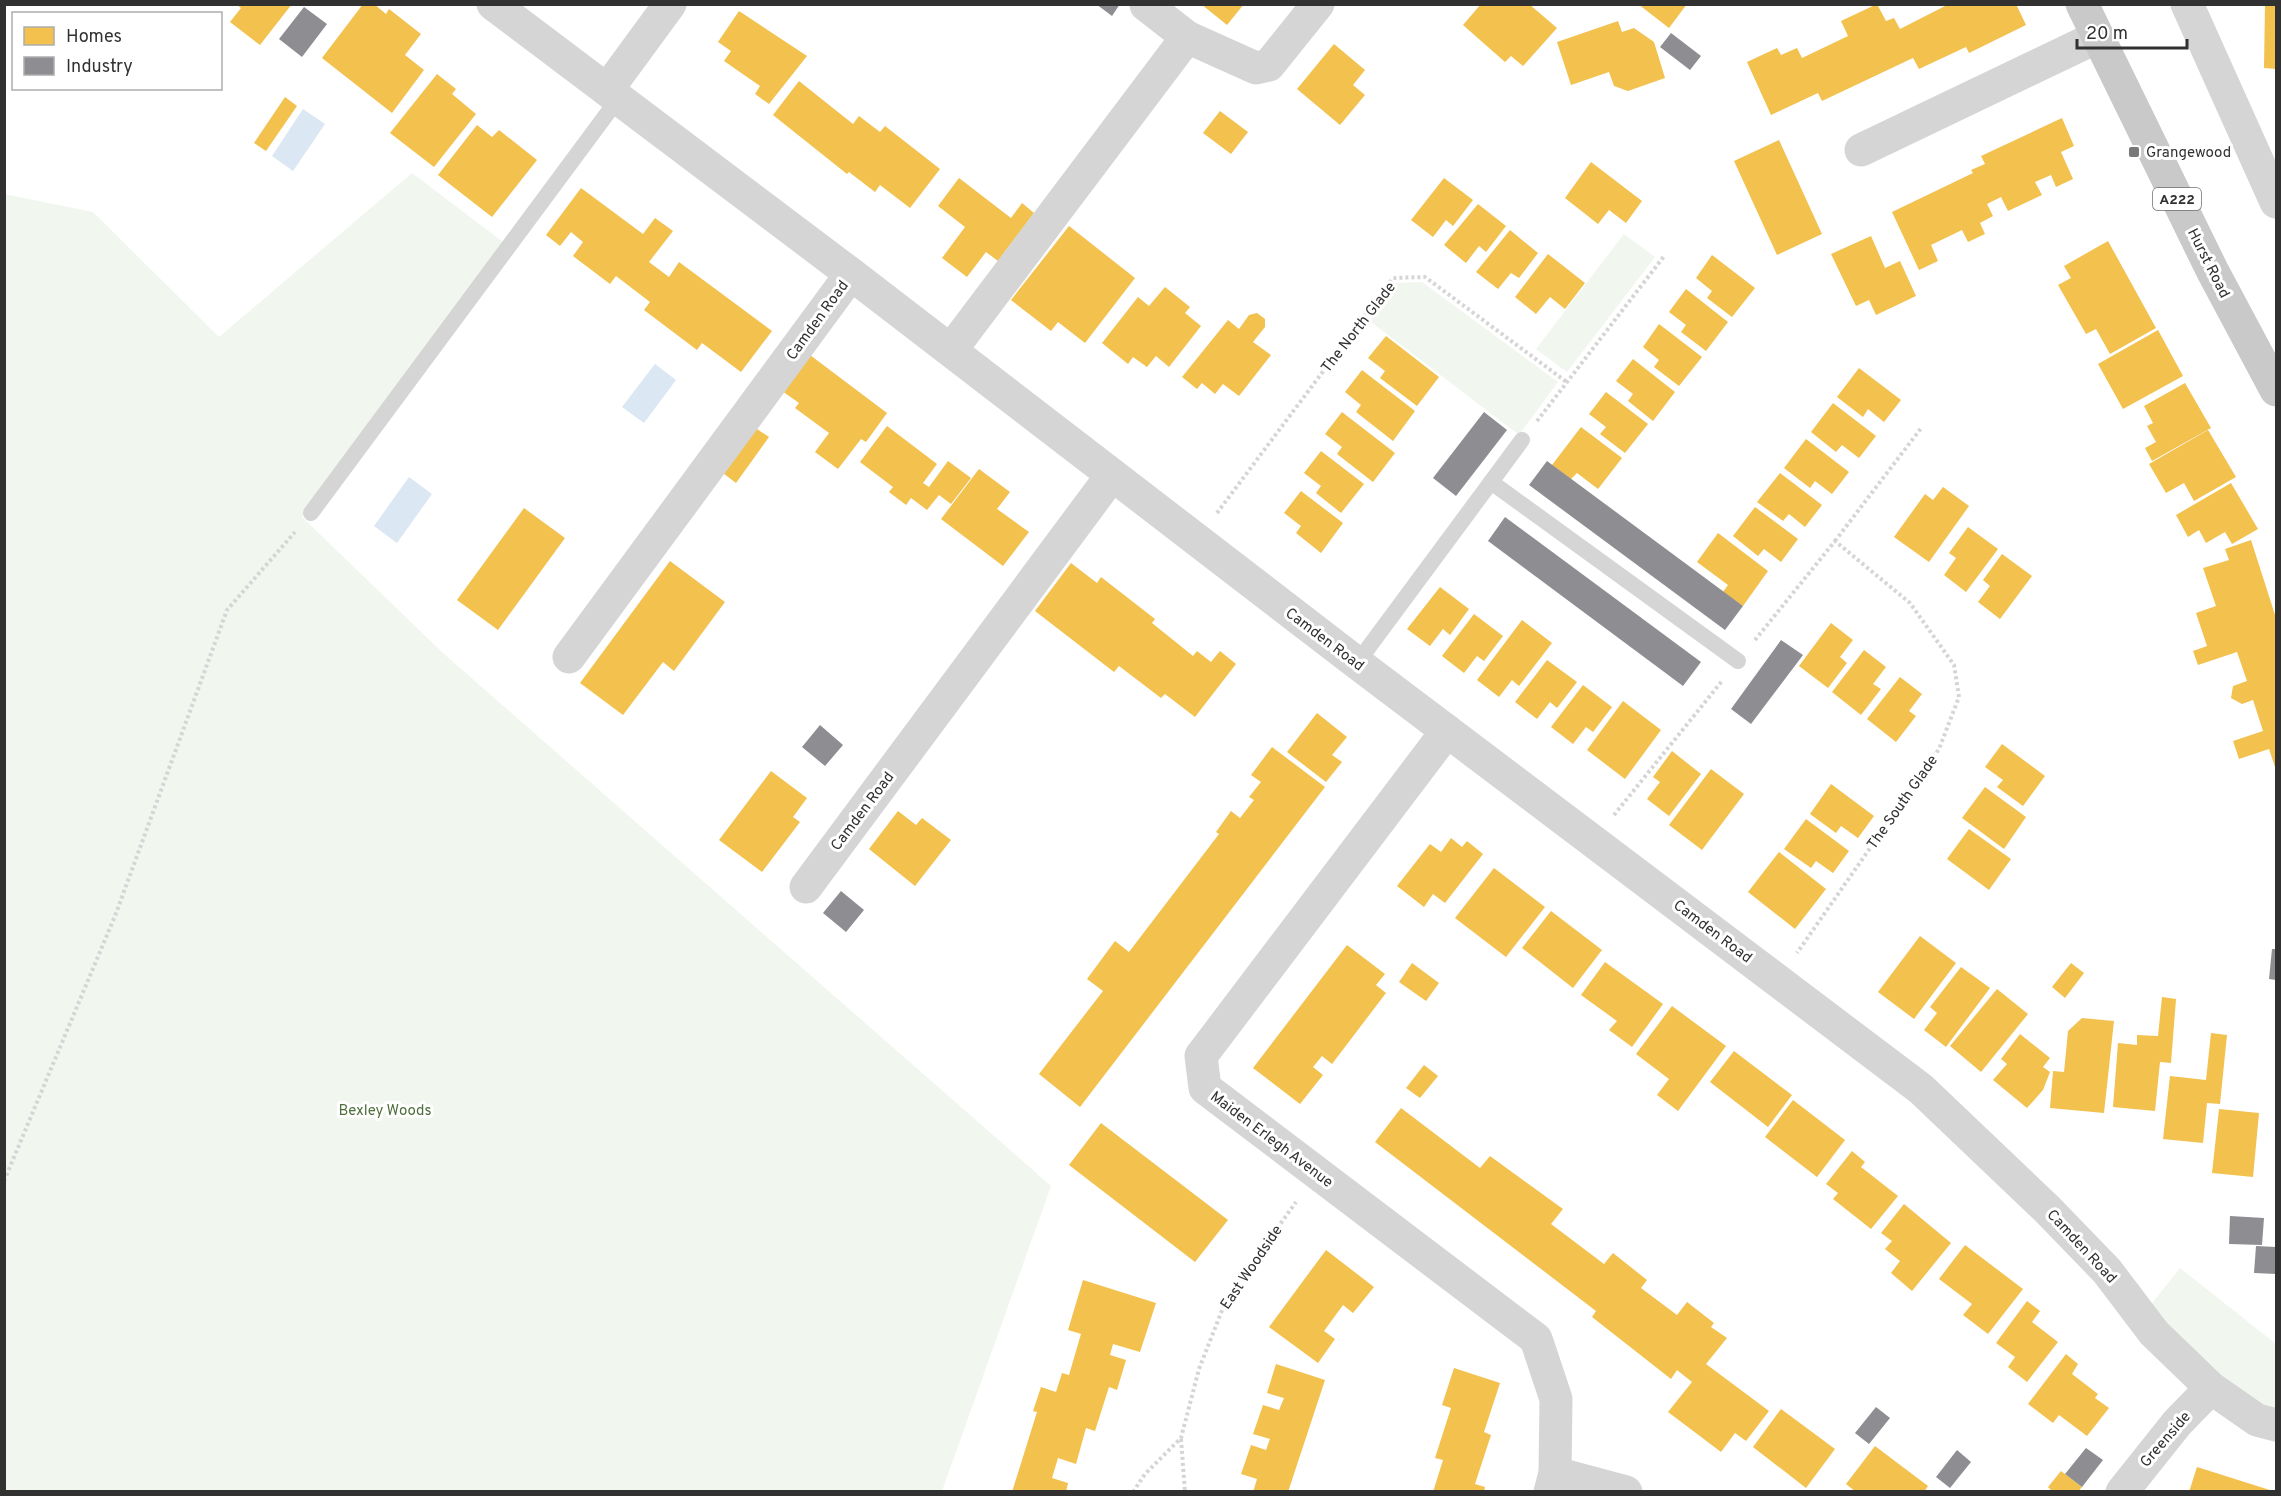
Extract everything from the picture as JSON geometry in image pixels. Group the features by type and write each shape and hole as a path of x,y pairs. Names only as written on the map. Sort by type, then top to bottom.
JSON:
{"main road":[{"name":"Hurst Road","path":"2082,4 2212,270 2277,390"}],"street":[{"name":"Camden Road","path":"493,4 951,350 1357,663 1921,1089 2060,1222 2107,1271 2154,1333 2211,1388 2257,1420 2277,1425"},
{"path":"613,94 670,4"},
{"path":"1146,5 1187,37 1256,68 1269,65 1318,4"},
{"path":"2187,4 2277,202"},
{"path":"951,350 1187,37"},
{"path":"1861,150 2097,37"},
{"name":"Camden Road","path":"569,657 851,274"},
{"name":"Camden Road","path":"806,887 1112,475"},
{"name":"Maiden Erlegh Avenue","path":"1447,730 1201,1056 1205,1088 1536,1339 1556,1399 1552,1482"},
{"name":"Greenside","path":"2122,1491 2177,1423 2211,1388"},
{"path":"1552,1482 1626,1491"}],"lane":[{"path":"311,513 613,94"},
{"path":"1357,663 1522,440"},
{"path":"1491,482 1738,661"}],"path":[{"path":"1522,440 1665,255"},
{"name":"The North Glade","path":"1197,541 1392,278 1425,277 1568,383"},
{"path":"1593,841 1835,541 1922,427"},
{"path":"4,1181 115,916 227,610 311,513"},
{"name":"The South Glade","path":"1778,980 1939,749 1959,698 1954,665 1910,603 1835,541"},
{"name":"East Woodside","path":"1185,1491 1181,1438 1199,1369 1226,1300 1317,1173"},
{"path":"1132,1491 1145,1474 1181,1438"}],"green space":[{"name":"Bexley Woods","path":"412,173 511,248 302,517 443,653 1051,1186 942,1491 5,1491 4,194 93,212 219,337"},
{"path":"1624,234 1655,257 1567,372 1536,349"},
{"path":"1422,282 1558,382 1519,435 1367,319 1394,283"},
{"path":"2180,1268 2276,1344 2276,1415 2222,1383 2149,1307"}],"shaded area":[{"path":"303,109 325,124 293,171 272,156"},
{"path":"655,364 676,380 644,423 622,407"},
{"path":"409,477 432,494 397,543 374,526"}],"building: Homes":[{"path":"236,4 292,4 260,45 230,22 241,8"},
{"path":"363,4 374,4 386,14 389,9 421,34 405,55 424,70 392,113 322,58"},
{"path":"1201,4 1244,4 1227,25"},
{"path":"1481,4 1529,4 1557,28 1523,66 1511,56 1505,62 1463,25"},
{"path":"1638,4 1687,4 1669,28"},
{"path":"1877,4 1886,21 1894,18 1900,29 1949,4 2016,4 2026,25 1969,53 1966,47 1919,69 1913,58 1822,101 1818,93 1771,115 1747,62 1777,48 1781,55 1797,48 1802,58 1848,36 1841,21"},
{"path":"2265,4 2276,4 2276,69 2264,68"},
{"path":"739,11 807,56 769,104 755,94 760,86 724,61 731,51 718,42"},
{"path":"1618,21 1622,32 1634,28 1654,42 1665,78 1628,91 1614,86 1609,72 1571,85 1557,42"},
{"path":"1334,44 1365,70 1353,85 1365,95 1340,125 1297,89"},
{"path":"437,74 456,89 452,94 476,114 434,167 390,133"},
{"path":"799,81 853,124 859,116 880,132 885,126 940,169 910,208 880,185 875,192 849,172 847,174 773,115"},
{"path":"285,97 297,106 266,151 254,143"},
{"path":"1220,111 1248,132 1231,154 1203,133"},
{"path":"2062,118 2074,146 2061,152 2073,179 2056,187 2051,175 2035,182 2042,195 2008,211 2001,197 1987,204 1993,216 1980,223 1985,234 1968,242 1962,230 1931,245 1938,261 1919,270 1892,212 1973,173 1971,170 1985,164 1981,156"},
{"path":"477,125 492,137 499,130 537,160 492,217 438,175"},
{"path":"1779,140 1822,234 1777,255 1734,161"},
{"path":"1591,162 1642,201 1626,223 1609,210 1598,224 1565,198"},
{"path":"959,178 1011,218 1022,203 1034,213 998,261 986,252 967,277 942,258 965,227 938,206"},
{"path":"1444,178 1473,200 1453,226 1446,220 1433,237 1411,220"},
{"path":"581,188 643,234 655,218 673,231 649,262 669,277 679,262 772,331 741,372 702,343 697,350 644,310 650,302 616,276 610,284 573,256 583,242 571,232 560,246 546,235"},
{"path":"1478,204 1506,226 1486,252 1479,246 1466,263 1444,245"},
{"path":"1069,226 1135,278 1085,343 1058,322 1051,331 1011,300"},
{"path":"1510,230 1538,253 1519,278 1511,273 1498,289 1476,272"},
{"path":"1871,236 1885,268 1900,261 1916,296 1876,315 1869,300 1856,306 1831,254"},
{"path":"2108,241 2156,328 2110,354 2096,329 2086,334 2058,285 2071,278 2064,266"},
{"path":"1548,254 1585,283 1565,309 1550,297 1536,314 1515,297"},
{"path":"1712,255 1755,288 1732,317 1707,298 1712,291 1696,278"},
{"path":"1165,287 1190,307 1185,313 1201,326 1169,367 1156,356 1147,367 1133,357 1128,364 1102,343 1138,297 1149,306"},
{"path":"1686,289 1728,322 1706,351 1681,332 1686,325 1669,312"},
{"path":"1257,313 1265,319 1265,327 1253,342 1271,355 1239,396 1223,384 1215,394 1202,383 1197,389 1182,377 1228,320 1239,329 1249,315"},
{"path":"1659,324 1702,357 1679,386 1654,367 1659,360 1643,347"},
{"path":"2158,330 2183,376 2123,409 2098,364"},
{"path":"1386,336 1439,377 1417,406 1380,378 1385,371 1368,358"},
{"path":"810,355 887,413 866,442 861,439 838,469 815,452 829,433 795,408 799,403 782,391"},
{"path":"1633,359 1675,392 1653,421 1628,401 1633,394 1616,381"},
{"path":"1859,368 1901,400 1884,422 1868,409 1863,417 1837,397"},
{"path":"1362,370 1415,411 1393,441 1356,412 1361,405 1345,392"},
{"path":"2185,383 2211,428 2152,461 2145,448 2156,442 2147,426 2153,423 2144,406"},
{"path":"1606,392 1648,424 1625,453 1600,434 1606,427 1589,414"},
{"path":"1833,403 1876,436 1859,458 1842,445 1836,452 1811,432"},
{"path":"1342,412 1395,453 1373,482 1337,454 1342,447 1325,434"},
{"path":"751,425 769,437 736,483 719,470"},
{"path":"887,426 937,464 923,483 929,487 948,461 971,478 951,504 939,495 927,510 911,498 906,505 889,492 893,487 860,462"},
{"path":"1581,427 1622,458 1598,489 1577,473 1571,479 1552,465"},
{"path":"2208,430 2236,477 2194,501 2184,483 2166,493 2149,464"},
{"path":"1806,439 1849,472 1832,494 1815,481 1810,488 1784,468"},
{"path":"1321,451 1364,484 1341,513 1316,493 1321,486 1304,473"},
{"path":"979,469 1010,492 997,509 1029,532 1003,566 941,519"},
{"path":"1780,473 1822,505 1805,527 1789,514 1783,521 1757,502"},
{"path":"2231,483 2258,529 2232,544 2225,532 2206,543 2199,530 2188,537 2176,515"},
{"path":"1943,487 1969,506 1929,562 1894,537 1925,494 1933,500"},
{"path":"1301,491 1343,523 1321,553 1296,533 1301,526 1284,513"},
{"path":"1755,507 1798,539 1781,562 1764,549 1758,556 1733,536"},
{"path":"524,508 565,538 498,630 457,600"},
{"path":"1968,527 1998,549 1966,592 1944,575 1956,558 1949,553"},
{"path":"1718,533 1768,571 1743,606 1723,592 1728,585 1697,562"},
{"path":"2251,540 2276,618 2276,770 2269,749 2239,759 2233,741 2263,731 2253,700 2242,704 2231,698 2233,686 2247,681 2237,652 2198,665 2193,651 2207,646 2196,613 2216,606 2203,568 2229,560 2225,549"},
{"path":"2002,554 2032,576 2000,619 1978,602 1990,586 1983,580"},
{"path":"670,561 725,602 674,671 663,662 623,715 580,683"},
{"path":"1071,563 1097,583 1101,577 1155,619 1152,623 1193,656 1197,651 1211,662 1220,651 1236,664 1195,717 1165,694 1161,698 1119,666 1114,672 1035,611"},
{"path":"1440,587 1469,609 1450,635 1443,629 1430,646 1407,629"},
{"path":"1474,614 1503,636 1484,661 1477,656 1464,673 1442,656"},
{"path":"1522,620 1552,643 1519,686 1512,680 1499,697 1477,680"},
{"path":"1831,623 1853,640 1840,657 1847,663 1828,688 1799,666"},
{"path":"1864,650 1886,667 1873,684 1881,689 1861,715 1832,692"},
{"path":"1547,660 1577,682 1557,708 1550,702 1537,719 1515,702"},
{"path":"1900,677 1922,694 1909,711 1916,716 1896,742 1867,719"},
{"path":"1583,685 1612,707 1593,732 1586,727 1573,744 1551,727"},
{"path":"1623,701 1661,730 1625,779 1587,750"},
{"path":"1317,713 1347,737 1332,755 1342,762 1326,782 1287,752"},
{"path":"2002,744 2045,776 2023,806 1997,787 2003,780 1985,767"},
{"path":"1272,747 1325,787 1080,1107 1039,1074 1103,991 1087,979 1115,941 1129,952 1219,834 1216,832 1231,811 1240,818 1254,800 1249,797 1261,782 1251,775"},
{"path":"1672,751 1701,774 1669,816 1647,799 1660,782 1653,777"},
{"path":"1711,769 1744,794 1702,850 1669,825"},
{"path":"771,771 807,798 793,817 800,822 762,872 719,840"},
{"path":"1831,784 1874,816 1858,838 1841,826 1836,833 1810,814"},
{"path":"1985,787 2026,817 2004,849 1962,818"},
{"path":"898,811 916,825 922,818 951,840 915,886 869,849"},
{"path":"1806,819 1849,851 1833,873 1816,861 1811,868 1784,849"},
{"path":"1969,829 2011,859 1989,890 1947,859"},
{"path":"1451,838 1462,847 1467,841 1483,854 1445,903 1433,894 1424,907 1397,886 1430,844 1441,852"},
{"path":"1779,852 1826,889 1795,929 1748,892"},
{"path":"1494,868 1545,907 1506,957 1455,918"},
{"path":"1551,911 1602,950 1573,988 1522,948"},
{"path":"1920,936 1956,963 1914,1019 1878,992"},
{"path":"1347,945 1385,974 1376,985 1386,993 1332,1064 1322,1056 1313,1067 1323,1075 1300,1104 1253,1068"},
{"path":"1605,962 1663,1004 1632,1047 1609,1030 1617,1021 1581,995"},
{"path":"1412,963 1439,983 1426,1001 1399,982"},
{"path":"2071,963 2084,973 2065,998 2052,987"},
{"path":"1961,967 1990,988 1946,1047 1924,1030 1937,1013 1930,1007"},
{"path":"1997,989 2028,1014 1981,1072 1950,1046"},
{"path":"2162,997 2176,999 2171,1063 2160,1062 2155,1111 2113,1107 2118,1043 2137,1045 2137,1035 2158,1036"},
{"path":"1672,1006 1726,1046 1678,1111 1657,1095 1669,1079 1636,1054"},
{"path":"2082,1018 2114,1021 2104,1113 2050,1108 2053,1071 2064,1072 2068,1031"},
{"path":"2211,1033 2227,1035 2220,1104 2207,1103 2203,1143 2163,1139 2170,1076 2206,1080"},
{"path":"2020,1034 2050,1058 2043,1067 2050,1072 2043,1090 2027,1108 1993,1080 2007,1064 2001,1059"},
{"path":"1734,1051 1792,1095 1768,1127 1710,1082"},
{"path":"1424,1065 1438,1076 1420,1098 1406,1088"},
{"path":"1793,1100 1845,1140 1817,1177 1765,1137"},
{"path":"1401,1108 1480,1168 1490,1156 1563,1209 1551,1224 1604,1264 1613,1253 1647,1280 1641,1288 1677,1315 1687,1302 1714,1323 1711,1327 1727,1338 1706,1364 1769,1411 1746,1441 1735,1433 1721,1452 1668,1412 1692,1382 1677,1370 1671,1379 1592,1317 1596,1311 1375,1142"},
{"path":"2219,1109 2259,1113 2253,1177 2212,1173"},
{"path":"1101,1123 1228,1220 1195,1262 1069,1165"},
{"path":"1852,1151 1865,1162 1861,1167 1898,1196 1871,1229 1833,1199 1838,1193 1826,1184"},
{"path":"1904,1204 1951,1243 1912,1291 1891,1273 1900,1261 1885,1249 1892,1241 1881,1233"},
{"path":"1965,1245 2023,1289 1988,1334 1963,1315 1972,1304 1939,1279"},
{"path":"1326,1250 1374,1287 1353,1313 1343,1305 1324,1331 1335,1339 1318,1363 1269,1327"},
{"path":"1083,1280 1156,1303 1140,1352 1113,1344 1110,1355 1126,1360 1117,1390 1109,1387 1095,1431 1086,1428 1076,1464 1058,1458 1052,1478 1068,1483 1066,1492 1012,1492 1037,1412 1033,1411 1041,1387 1056,1392 1062,1373 1069,1375 1081,1334 1068,1330"},
{"path":"2027,1301 2040,1311 2032,1322 2058,1342 2027,1382 2008,1367 2015,1357 1996,1343"},
{"path":"2066,1354 2078,1364 2072,1374 2098,1394 2095,1398 2109,1408 2087,1436 2059,1415 2053,1423 2028,1404"},
{"path":"1276,1364 1325,1380 1288,1492 1253,1492 1257,1479 1241,1474 1251,1445 1266,1450 1270,1439 1253,1434 1263,1405 1279,1410 1284,1398 1267,1393"},
{"path":"1454,1368 1500,1383 1484,1432 1491,1435 1475,1484 1485,1487 1484,1492 1433,1492 1443,1460 1435,1458 1451,1408 1442,1405"},
{"path":"1781,1409 1835,1449 1806,1488 1753,1447"},
{"path":"1875,1446 1928,1486 1924,1492 1856,1492 1846,1484"},
{"path":"2197,1467 2273,1491 2273,1492 2189,1492"},
{"path":"2061,1471 2082,1487 2078,1492 2053,1492 2048,1487"}],"building: Industry":[{"path":"1096,4 1120,4 1112,16"},
{"path":"304,7 327,24 302,57 279,39"},
{"path":"1671,33 1701,56 1690,70 1660,47"},
{"path":"1484,412 1507,430 1456,496 1433,478"},
{"path":"1547,461 1743,606 1725,630 1529,485"},
{"path":"1505,517 1701,662 1683,686 1488,541"},
{"path":"1781,640 1803,655 1751,724 1731,709"},
{"path":"820,725 843,745 825,766 802,747"},
{"path":"841,891 864,910 846,932 823,913"},
{"path":"2272,949 2276,949 2276,980 2269,979"},
{"path":"2230,1216 2264,1218 2262,1245 2229,1244"},
{"path":"2256,1246 2276,1247 2276,1274 2254,1273"},
{"path":"1876,1407 1890,1418 1869,1444 1855,1433"},
{"path":"2086,1448 2103,1460 2082,1487 2065,1474"},
{"path":"1957,1450 1971,1462 1950,1488 1936,1477"}],"place":[{"name":"Grangewood","path":"2134,152"}]}
